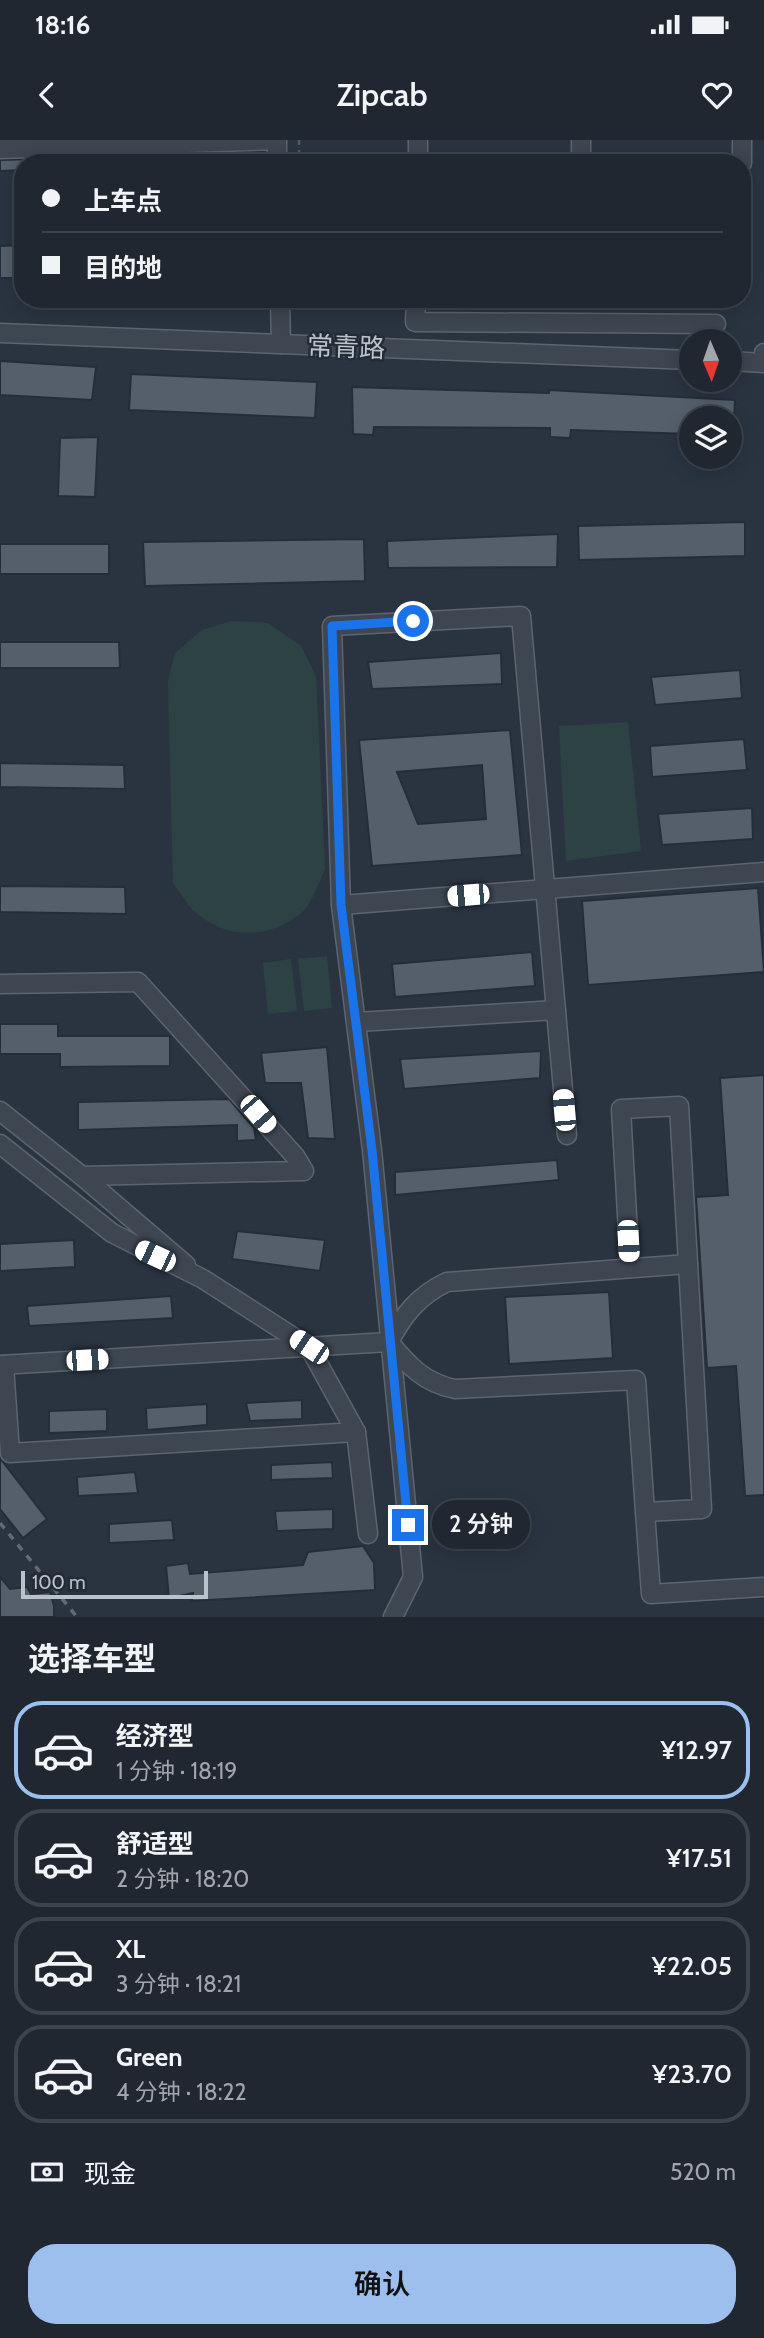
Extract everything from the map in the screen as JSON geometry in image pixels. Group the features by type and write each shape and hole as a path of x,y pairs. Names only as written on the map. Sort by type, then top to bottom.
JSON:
{"street":[{"path":"0,149 277,140 277,154"},
{"path":"280,308 281,344"},
{"path":"416,308 415,322 716,324"},
{"name":"常青路","path":"0,333 679,360"},
{"path":"742,362 764,363 764,353"},
{"path":"393,1617 413,1577 357,1022 341,905 332,626 521,615 566,1135"},
{"path":"341,905 764,872"},
{"path":"0,984 138,982 204,1052 304,1171 82,1176"},
{"path":"357,1022 556,1010"},
{"path":"630,1268 621,1110 679,1106 702,1509 645,1512"},
{"path":"0,1111 82,1176 203,1279"},
{"path":"0,1144 112,1233 203,1279 309,1347 356,1432 368,1534"},
{"path":"389,1342 401,1319 416,1303 447,1282 688,1265"},
{"path":"356,1432 10,1453 2,1365 389,1342"},
{"path":"389,1342 421,1377 438,1386 455,1389 636,1380 651,1594 764,1587"}],"green space":[{"path":"232,621 268,623 301,646 316,676 325,868 304,911 272,929 245,933 218,927 205,920 190,907 173,883 168,680 175,653 202,630"},
{"path":"628,722 641,851 566,861 559,726"},
{"path":"327,956 332,1008 304,1011 298,959"},
{"path":"291,959 297,1011 268,1014 263,963"}],"building":[{"path":"0,160 14,160 14,170 0,171"},
{"path":"14,245 14,278 0,278 0,246"},
{"path":"0,361 96,367 92,400 0,395"},
{"path":"131,374 317,382 315,418 129,410"},
{"path":"352,387 549,393 549,390 735,400 735,406 679,406 679,434 571,430 570,438 550,437 550,428 374,427 373,435 353,434"},
{"path":"98,437 95,497 58,496 60,438"},
{"path":"745,522 745,556 579,560 578,526"},
{"path":"558,534 557,567 388,568 387,541"},
{"path":"364,539 365,581 145,586 143,542"},
{"path":"0,544 109,544 109,574 0,574"},
{"path":"0,642 119,642 120,668 0,668"},
{"path":"501,653 502,684 372,689 368,662"},
{"path":"740,670 742,698 655,705 651,677"},
{"path":"510,730 522,855 372,866 359,740","holes":["482,765 486,819 418,824 397,772"]},
{"path":"744,739 747,770 652,777 650,746"},
{"path":"0,763 124,765 125,789 0,787"},
{"path":"752,808 753,839 662,845 658,814"},
{"path":"0,886 125,887 126,914 0,912"},
{"path":"758,888 764,972 588,985 582,901"},
{"path":"532,952 535,986 395,997 392,964"},
{"path":"0,1024 58,1024 58,1036 170,1036 170,1066 60,1067 60,1054 0,1054"},
{"path":"327,1047 335,1139 308,1138 301,1083 265,1083 261,1053"},
{"path":"541,1051 540,1078 404,1089 400,1059"},
{"path":"764,1075 764,1495 745,1496 736,1366 707,1368 696,1197 728,1195 720,1078"},
{"path":"229,1099 254,1128 256,1140 237,1141 237,1125 78,1130 78,1102"},
{"path":"557,1160 559,1180 395,1195 395,1172"},
{"path":"237,1231 325,1240 320,1271 232,1259"},
{"path":"74,1240 75,1267 0,1271 0,1244"},
{"path":"609,1292 613,1358 509,1364 505,1297"},
{"path":"171,1296 173,1318 29,1326 27,1306"},
{"path":"302,1400 302,1419 250,1421 246,1403"},
{"path":"207,1404 207,1425 147,1430 146,1408"},
{"path":"107,1409 107,1431 49,1433 49,1411"},
{"path":"0,1458 47,1519 23,1538 0,1509"},
{"path":"332,1462 333,1478 271,1480 271,1465"},
{"path":"135,1472 138,1493 78,1496 77,1477"},
{"path":"333,1509 333,1529 277,1531 275,1511"},
{"path":"172,1520 174,1540 109,1543 109,1524"},
{"path":"363,1546 374,1563 375,1590 192,1601 193,1593 169,1598 166,1566 188,1563 190,1574 303,1565 308,1552"},
{"path":"0,1577 10,1589 27,1587 31,1594 50,1592 54,1617 0,1617"}],"railway":[{"path":"0,1523 77,1617"}],"route":[{"path":"408,1525 372,1150 341,905 332,626 413,621"}]}
